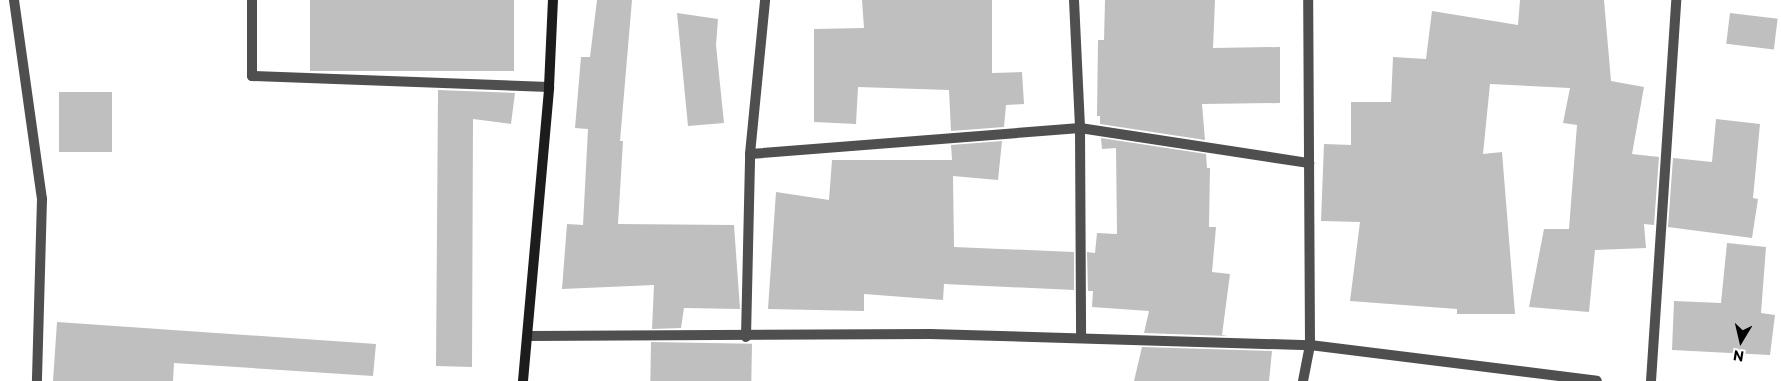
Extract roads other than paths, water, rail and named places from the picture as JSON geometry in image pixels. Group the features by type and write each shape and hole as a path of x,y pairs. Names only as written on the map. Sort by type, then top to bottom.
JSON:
{"main road":[{"path":"523,381 549,87 553,0"}],"street":[{"path":"14,0 42,199 37,381"},
{"path":"252,0 252,76 549,87"},
{"path":"746,337 750,154 765,0"},
{"path":"1074,0 1080,128 1081,338"},
{"path":"1303,381 1310,345 1308,0"},
{"path":"1651,381 1676,0"},
{"path":"750,154 1080,128 1309,162"},
{"path":"528,336 746,337 930,334 1310,345 1597,381"}]}
